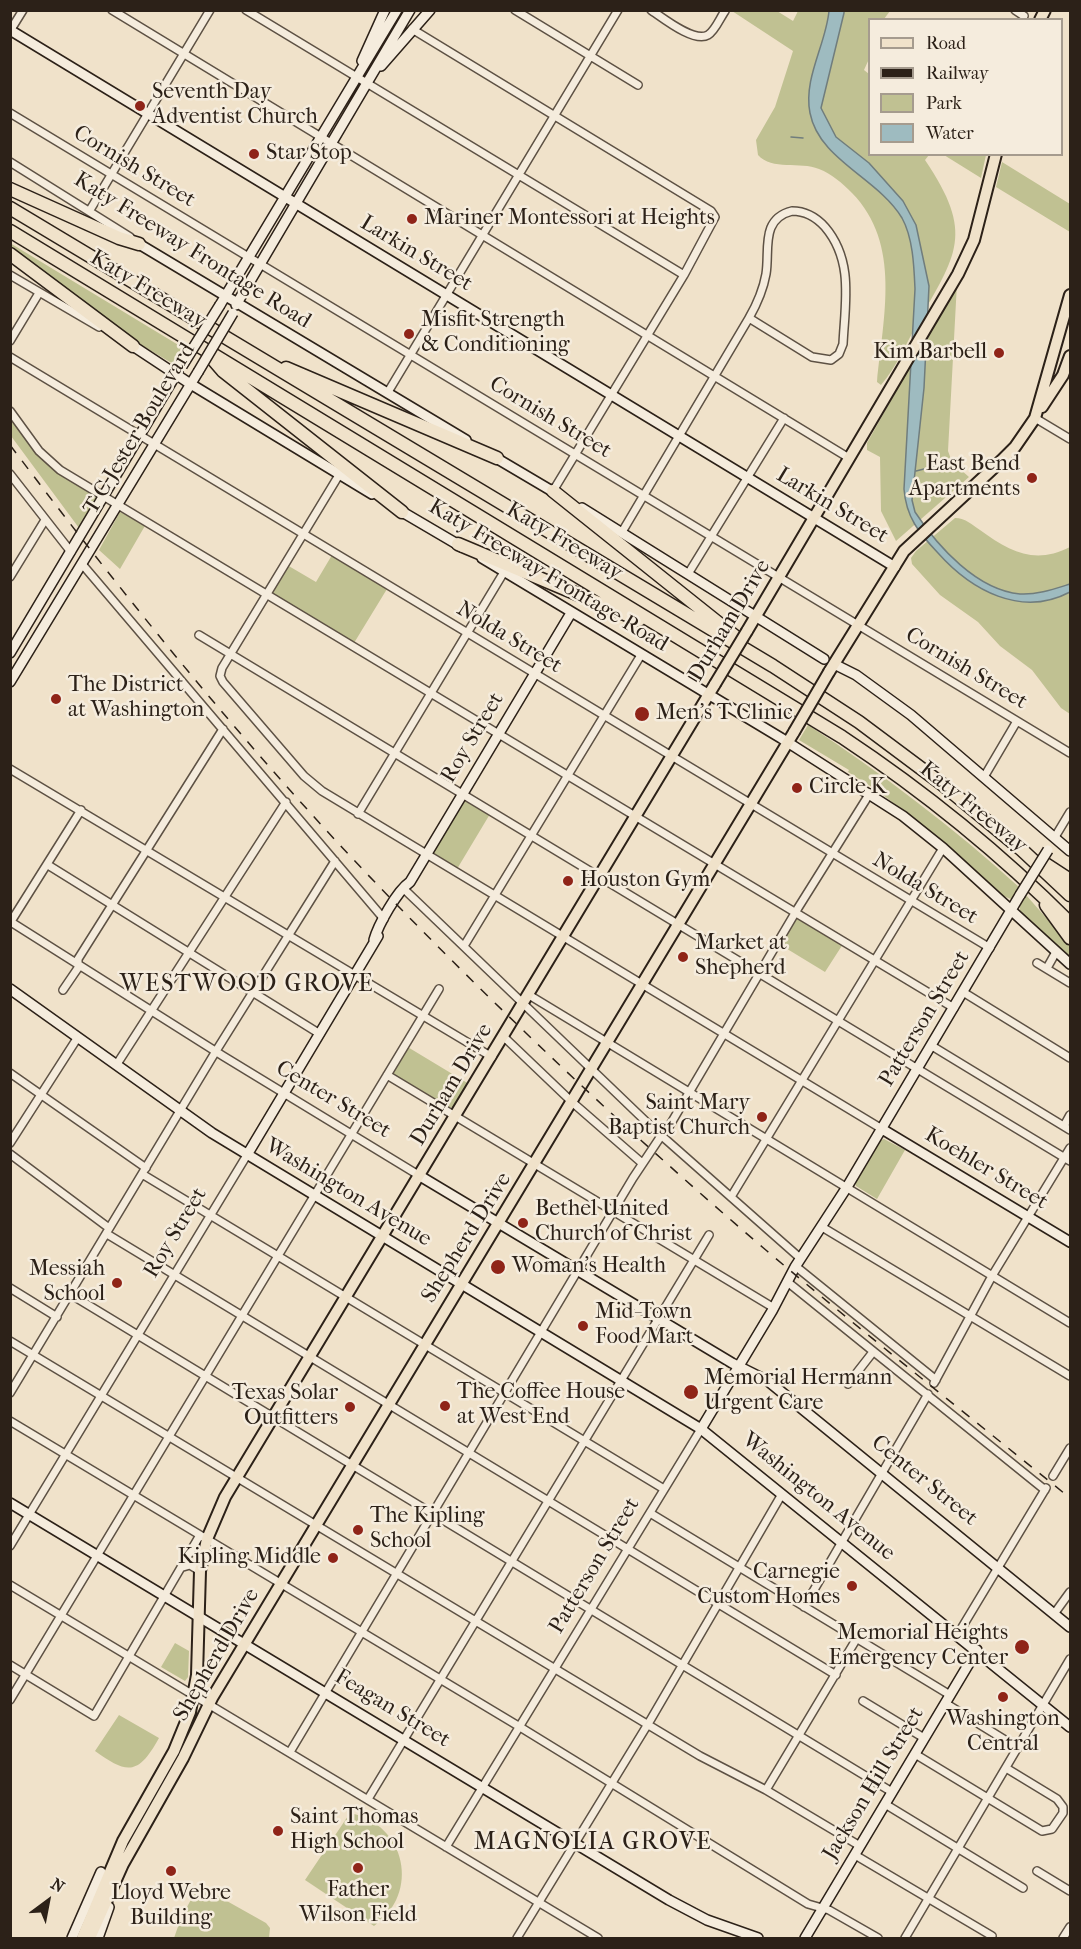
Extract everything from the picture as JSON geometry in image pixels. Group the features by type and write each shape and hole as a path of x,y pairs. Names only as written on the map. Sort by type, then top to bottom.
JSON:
{"highway":[{"path":"10,189 118,238 139,244"},
{"name":"Katy Freeway","path":"10,208 772,666 884,740 1022,850 1071,895"},
{"name":"Katy Freeway","path":"10,231 701,649 887,767 958,820 1034,886 1071,923"},
{"path":"10,254 133,346"},
{"path":"202,346 223,371 402,512"},
{"path":"241,348 497,458"},
{"path":"553,491 772,666"},
{"path":"458,544 603,603 701,649"},
{"path":"1022,850 1071,880"},
{"path":"1034,886 1058,924 1071,938"}],"main road":[{"name":"T C Jester Boulevard","path":"10,653 138,435 220,305 397,10"},
{"name":"T C Jester Boulevard","path":"11,678 233,313 237,302 410,10"},
{"path":"366,83 430,10"},
{"path":"357,77 383,11"},
{"name":"Larkin Street","path":"11,30 895,567"},
{"name":"Durham Drive","path":"194,1694 197,1675 197,1614 204,1537 273,1416 512,1024 953,282 974,240 995,156"},
{"path":"307,159 319,164"},
{"name":"Katy Freeway Frontage Road","path":"139,244 622,532 688,574 753,621 888,698 1071,851"},
{"path":"1035,418 1071,295"},
{"name":"Katy Freeway Frontage Road","path":"133,346 175,375 192,379 339,475 458,544 870,793 943,848 1071,964"},
{"name":"Shepherd Drive","path":"82,1938 119,1861 144,1825 183,1758 209,1703 788,743 829,665 858,626 904,551 1015,447 1063,375 1071,356"},
{"path":"35,610 49,618"},
{"name":"Roy Street","path":"247,1155 571,613"},
{"name":"Patterson Street","path":"701,1429 799,1269 811,1245 1055,837"},
{"name":"Roy Street","path":"374,940 384,920 407,887"},
{"name":"Washington Avenue","path":"10,989 247,1155 701,1429 843,1541 1071,1727"},
{"name":"Koehler Street","path":"882,1129 1071,1242"},
{"name":"Center Street","path":"420,1176 658,1319 768,1381 1071,1627"},
{"name":"Patterson Street","path":"775,1306 800,1258 811,1245"},
{"name":"Feagan Street","path":"10,1503 687,1910 758,1938"},
{"name":"Jackson Hill Street","path":"805,1938 977,1650"},
{"name":"Shepherd Drive","path":"90,1938 139,1813 174,1751 184,1728 194,1694"},
{"path":"139,1813 144,1825"},
{"path":"72,1938 101,1872 119,1861"},
{"path":"98,1938 111,1898 119,1861"}],"street":[{"path":"11,30 23,10"},
{"path":"112,10 849,458"},
{"path":"90,210 210,10"},
{"path":"246,10 684,274"},
{"path":"515,10 638,85"},
{"path":"388,393 618,10"},
{"path":"651,10 695,37 711,34 725,11"},
{"path":"1015,10 1024,16"},
{"path":"412,29 711,211 715,217 714,224 553,491"},
{"name":"Cornish Street","path":"10,113 1071,753"},
{"name":"Katy Freeway Frontage Road","path":"10,162 90,210 139,244"},
{"path":"622,532 749,318 762,291 767,263 767,238 772,224 780,216 792,211 810,215 829,232 845,266 842,350 835,358 820,361 749,318"},
{"name":"Katy Freeway Frontage Road","path":"10,275 133,346"},
{"path":"10,341 39,293"},
{"name":"Nolda Street","path":"10,357 990,948"},
{"path":"10,411 39,451 53,465 954,1008"},
{"path":"688,574 784,418"},
{"path":"1035,418 1071,439"},
{"path":"10,474 71,552"},
{"path":"339,475 222,668 221,678 304,776 358,814 882,1129"},
{"path":"10,577 45,520"},
{"path":"82,564 384,920"},
{"path":"358,814 504,572"},
{"path":"200,635 1068,1159"},
{"path":"464,946 641,655"},
{"path":"984,777 1017,721"},
{"path":"63,990 78,968 77,964 111,905 223,729"},
{"path":"10,769 147,848 225,898 355,973 492,1057"},
{"path":"633,1181 636,1180 795,912 870,793"},
{"path":"117,1064 286,802"},
{"path":"11,923 81,810"},
{"name":"Patterson Street","path":"1055,837 1070,814"},
{"path":"731,1197 943,848"},
{"path":"10,1393 216,1051 335,861"},
{"path":"48,865 320,1034"},
{"path":"407,887 464,946 526,1000 591,1070 800,1258"},
{"name":"Center Street","path":"11,923 420,1176"},
{"path":"1047,968 1056,952"},
{"path":"1037,963 1071,983"},
{"path":"10,1700 440,989"},
{"path":"963,992 1071,1058"},
{"path":"526,1000 608,1043 1071,1323"},
{"path":"10,1143 78,1037"},
{"path":"504,1037 572,1102 642,1163"},
{"path":"932,1046 1067,1128 1071,1115"},
{"path":"10,1073 144,1171 210,1215 664,1489"},
{"path":"387,1075 775,1306"},
{"path":"290,1752 580,1271 642,1163 662,1136"},
{"path":"799,1269 935,1382 992,1276 1028,1216 1068,1159 1071,1148"},
{"path":"10,1154 108,1231 174,1275 837,1675"},
{"name":"Roy Street","path":"10,1546 247,1155"},
{"path":"822,1227 1071,1376"},
{"path":"368,1799 709,1235"},
{"path":"790,1284 1045,1489 958,1634"},
{"path":"10,1288 57,1317"},
{"path":"70,1294 592,1608 892,1792"},
{"path":"10,1341 722,1768 766,1790 929,1899 992,1936"},
{"path":"848,1383 873,1352"},
{"path":"804,1607 927,1395"},
{"path":"10,1421 520,1727 808,1904 838,1914 878,1938"},
{"name":"Patterson Street","path":"446,1847 701,1429"},
{"path":"1053,1476 1071,1448"},
{"path":"517,1938 648,1724 782,1494"},
{"path":"650,1513 857,1638 1018,1748"},
{"path":"10,1665 94,1716 165,1596 204,1537"},
{"path":"183,1567 190,1565 200,1571"},
{"path":"10,1585 598,1938"},
{"path":"1054,1614 1071,1592"},
{"path":"766,1790 837,1675 857,1638"},
{"path":"905,1938 1071,1659"},
{"path":"863,1701 924,1738"},
{"path":"915,1754 1042,1831 1052,1829 1063,1810"},
{"path":"1006,1768 1057,1799 1071,1818"},
{"path":"885,1804 1023,1888"},
{"path":"1037,1871 1071,1891"},
{"path":"1063,1938 1071,1927"}],"green space":[{"path":"732,11 777,11 793,21 798,11 890,11 885,18 868,18 868,61 864,70 868,73 868,156 928,156 925,160 941,185 950,207 955,226 955,243 950,261 896,364 881,385 877,382 885,308 885,283 878,235 868,213 841,182 824,171 811,167 771,163 758,155 756,140 775,107 793,51"},
{"path":"946,156 986,156 981,178"},
{"path":"1002,162 1070,204 1070,232 996,187"},
{"path":"10,243 185,349 175,365 126,336 11,252"},
{"path":"957,283 948,451 952,462 969,477 896,541 881,511 880,457 867,450 867,443"},
{"path":"10,416 44,460 96,497 79,528 11,436"},
{"path":"120,512 146,524 120,569 99,550"},
{"path":"955,518 966,520 1012,550 1023,553 1045,555 1070,547 1070,714 1061,708 1032,670 1000,646 978,622 940,595 912,564 911,558 916,551"},
{"path":"332,555 387,589 354,643 272,593 287,565 316,582"},
{"path":"808,725 917,802 970,844 1020,888 1013,900 999,894 934,834 875,789 848,772 849,770 799,740"},
{"path":"465,799 490,814 457,869 432,854 431,851"},
{"path":"1026,895 1070,945 1070,957 1020,914 1020,906"},
{"path":"798,918 843,944 825,972 779,944"},
{"path":"406,1046 469,1084 454,1107 448,1108 392,1074"},
{"path":"884,1139 905,1150 877,1199 856,1186 855,1183 881,1140"},
{"path":"175,1643 189,1651 188,1677 185,1681 161,1667"},
{"path":"119,1715 159,1738 145,1759 138,1765 124,1767 95,1751"},
{"name":"Father Wilson Field","path":"350,1813 369,1820 384,1831 395,1845 401,1861 402,1879 398,1896 389,1912 374,1926 305,1880"},
{"path":"209,1891 266,1923 270,1928 269,1938 174,1938 181,1918 194,1894"}],"water":[{"path":"829,11 844,11 844,13 821,108 836,137 869,163 903,201 916,225 929,286 924,388 912,500 915,512 935,539 960,565 989,584 1004,591 1026,594 1070,584 1070,592 1052,599 1033,602 1015,601 981,588 951,566 931,546 919,531 907,508 904,489 915,289 912,252 906,226 892,204 825,144 810,113 812,74"}],"waterway":[{"path":"791,137 803,138"},
{"path":"916,471 944,464"}],"railway":[{"path":"10,445 149,623 295,796 346,852 487,996 625,1126 719,1210 842,1314 1070,1498"}],"place":[{"name":"Seventh Day Adventist Church","path":"140,106"},
{"name":"Star Stop","path":"254,154"},
{"name":"Mariner Montessori at Heights","path":"412,219"},
{"name":"Misfit Strength & Conditioning","path":"409,334"},
{"name":"Kim Barbell","path":"999,353"},
{"name":"East Bend Apartments","path":"1032,478"},
{"name":"The District at Washington","path":"56,699"},
{"name":"Men's T Clinic","path":"642,714"},
{"name":"Circle K","path":"797,788"},
{"name":"Houston Gym","path":"568,881"},
{"name":"Market at Shepherd","path":"683,957"},
{"name":"Saint Mary Baptist Church","path":"762,1117"},
{"name":"Bethel United Church of Christ","path":"523,1223"},
{"name":"Woman's Health","path":"498,1267"},
{"name":"Messiah School","path":"117,1283"},
{"name":"Mid-Town Food Mart","path":"583,1326"},
{"name":"Memorial Hermann Urgent Care","path":"691,1392"},
{"name":"The Coffee House at West End","path":"445,1406"},
{"name":"Texas Solar Outfitters","path":"350,1407"},
{"name":"The Kipling School","path":"358,1530"},
{"name":"Kipling Middle","path":"333,1558"},
{"name":"Carnegie Custom Homes","path":"852,1586"},
{"name":"Memorial Heights Emergency Center","path":"1022,1647"},
{"name":"Washington Central","path":"1003,1697"},
{"name":"Saint Thomas High School","path":"278,1831"},
{"name":"Father Wilson Field","path":"358,1868"},
{"name":"Lloyd Webre Building","path":"171,1871"}],"district":[{"name":"WESTWOOD GROVE","path":"247,985"},
{"name":"MAGNOLIA GROVE","path":"593,1843"}]}
